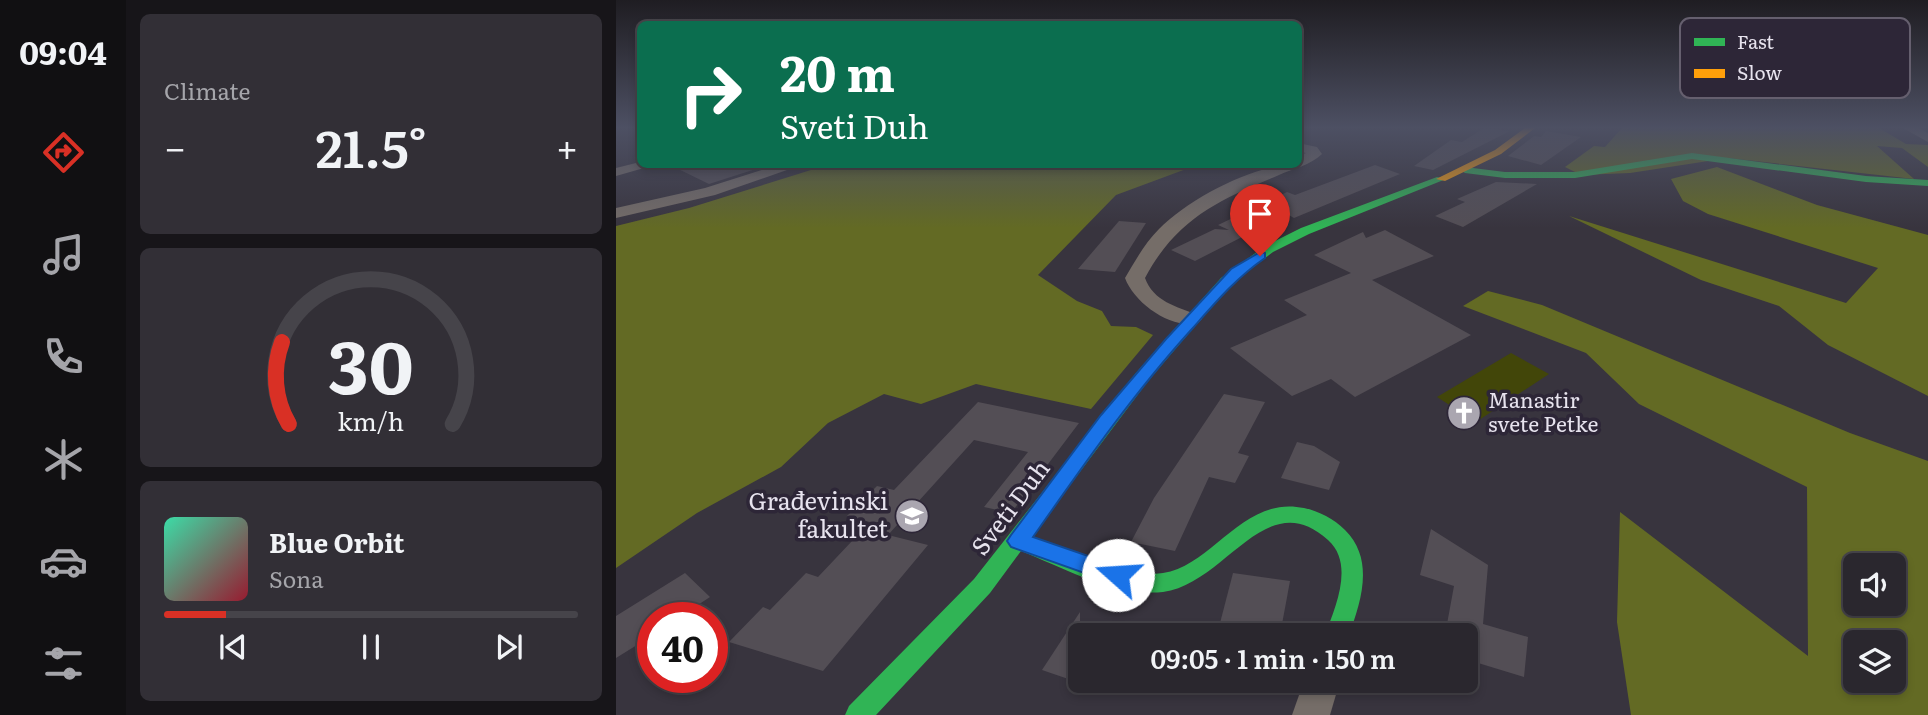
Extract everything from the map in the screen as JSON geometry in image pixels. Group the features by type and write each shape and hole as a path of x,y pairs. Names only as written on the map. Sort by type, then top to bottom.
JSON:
{"main road":[{"name":"Sveti Duh","path":"858,715 956,618 1018,541 1107,419 1191,319 1235,272 1276,246 1465,170 1478,161"},
{"path":"1465,170 1505,175 1575,175 1659,161"},
{"path":"1739,161 1928,183"},
{"name":"Sveti Duh","path":"1018,541 1118,575 1151,583 1166,582 1195,568 1244,529 1260,521 1291,514 1307,517 1338,535 1349,550 1353,581 1341,623"}],"street":[{"path":"616,172 637,167"},
{"path":"616,214 709,192 784,168"},
{"path":"1191,319 1159,307 1143,296 1137,286 1135,278 1155,240 1196,207 1283,168"},
{"path":"1311,715 1318,693"}],"shaded area":[{"path":"1511,353 1549,374 1476,422 1437,397"}],"green space":[{"path":"1573,161 1706,161 1630,173 1581,175 1565,167"},
{"path":"1758,161 1894,161 1914,179"},
{"path":"1717,167 1817,205 1928,235 1928,396 1828,345 1779,306 1701,280 1569,216 1846,303 1878,268 1708,214 1683,201 1671,179"},
{"path":"817,168 1189,168 1116,195 1038,275 1077,301 1102,311 1111,326 1136,327 1153,335 1091,409 976,384 921,404 884,394 828,423 781,467 697,513 616,568 616,226 689,208"},
{"path":"1488,291 1542,305 1850,433 1928,461 1928,715 1631,715 1617,622 1620,512 1808,656 1807,487 1639,404 1586,353 1463,306"}],"building":[{"path":"1421,161 1450,161 1433,170 1414,166"},
{"path":"1528,161 1546,161 1541,165"},
{"path":"1375,165 1400,174 1294,218 1287,214 1195,261 1171,250 1215,229 1229,230 1218,225 1287,192 1295,195"},
{"path":"676,168 759,168 709,184"},
{"path":"1496,182 1537,184 1463,227 1435,216 1465,202 1457,199"},
{"path":"1119,221 1146,223 1115,272 1078,269"},
{"path":"1385,230 1434,256 1372,280 1471,335 1355,397 1331,379 1292,396 1230,348 1307,315 1284,300 1351,273 1314,255 1363,232 1366,238"},
{"path":"1224,394 1265,402 1238,453 1249,456 1235,483 1209,477 1175,551 1131,542 1154,498"},
{"path":"978,402 1079,423 1011,513 984,507 1028,452 974,440 888,535 928,545 823,671 729,642 763,607 770,610 806,573 818,577 870,522 847,516 877,486 894,490"},
{"path":"1297,442 1314,446 1340,462 1329,490 1281,478"},
{"path":"1431,529 1488,565 1483,624 1528,637 1524,677 1478,663 1478,623 1447,623 1454,586 1420,575"},
{"path":"685,573 710,597 702,602 638,602"},
{"path":"1233,573 1290,581 1282,623 1220,623"},
{"path":"637,603 637,645 616,658 616,616"},
{"path":"1080,612 1080,623 1073,623"},
{"path":"1068,630 1068,679 1042,670"}],"traffic: fast":[{"path":"1465,170 1505,175 1575,175 1659,161"},
{"path":"1733,161 1866,179 1928,183"},
{"path":"858,715 982,586 1142,377 1226,281 1269,249 1305,231 1441,179"},
{"path":"1018,541 1111,576 1149,583 1166,582 1188,574 1248,529 1269,518 1290,513 1313,518 1337,535 1350,558 1352,583 1341,623"}],"traffic: slow":[{"path":"1441,179 1478,161"}],"place":[{"name":"Manastir svete Petke","path":"1464,413"},
{"name":"Građevinski fakultet","path":"912,516"}],"route":[{"path":"1118,575 1018,541 1107,419 1171,342 1235,272 1260,256"}]}
